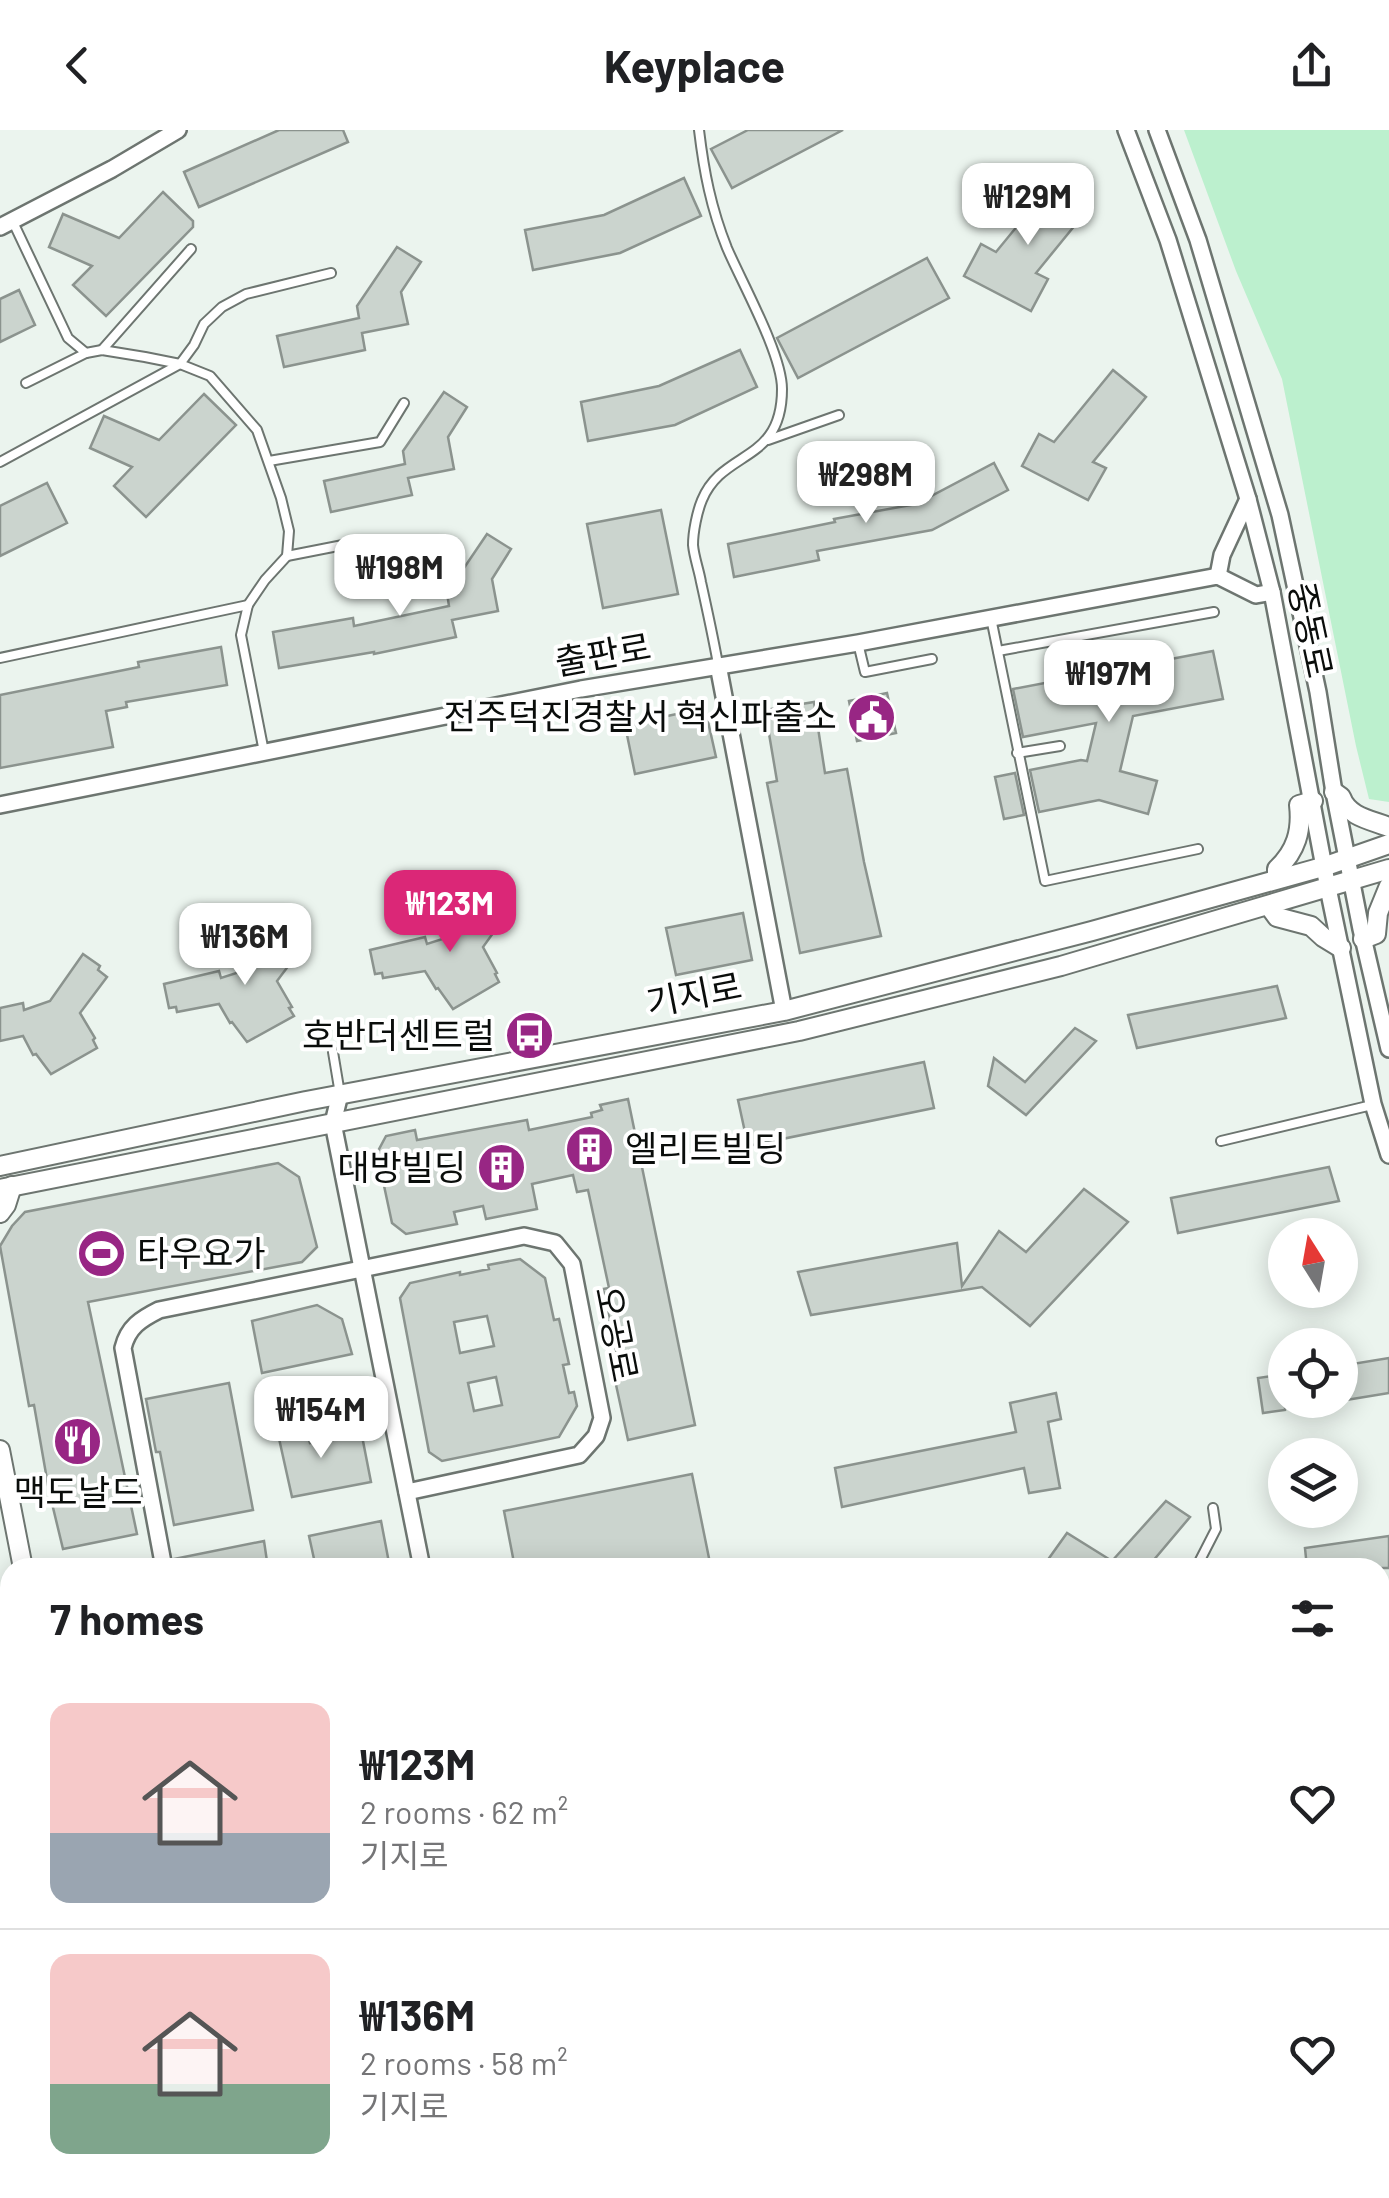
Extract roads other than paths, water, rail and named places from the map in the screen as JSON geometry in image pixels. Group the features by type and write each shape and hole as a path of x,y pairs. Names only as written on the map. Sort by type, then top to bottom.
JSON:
{"street":[{"path":"6,224 178,130"},
{"name":"중동로","path":"1126,130 1168,240 1248,499 1272,592 1328,888 1373,1104 1389,1154"},
{"name":"중동로","path":"1157,130 1198,240 1280,515 1318,692 1363,939 1389,1049"},
{"path":"1248,499 1222,555 1218,576 1256,595 1272,592"},
{"name":"출판로","path":"0,805 580,689 1218,576"},
{"path":"718,665 784,1010"},
{"path":"1334,792 1342,796 1352,813 1389,828"},
{"path":"1278,880 1278,869 1295,847 1301,821 1299,805 1312,802"},
{"name":"기지로","path":"2,1164 340,1094 784,1010 1278,880 1389,844"},
{"name":"기지로","path":"6,1188 799,1031 1061,966 1389,869"},
{"path":"1363,939 1376,934 1378,913 1389,886"},
{"path":"1269,906 1277,916 1311,926 1341,948"},
{"path":"340,1094 333,1123 420,1558"},
{"path":"0,1213 6,1205 6,1188"},
{"name":"오공로","path":"162,1558 123,1348 136,1322 158,1310 524,1236 554,1242 572,1264 602,1418 596,1436 579,1455 407,1492"},
{"path":"0,1450 21,1558"}],"lane":[{"path":"698,130 706,186 715,216 782,384 777,421 768,440 714,480 702,500 693,544 718,665"},
{"path":"6,224 68,338 86,353"},
{"path":"102,350 191,250"},
{"path":"0,462 180,364 204,324 246,294 331,274"},
{"path":"26,383 86,353 102,350 180,364 210,376 257,430 289,531 287,556"},
{"path":"269,461 380,442 404,403"},
{"path":"768,440 839,415"},
{"path":"264,752 241,635 248,606 287,556 343,545"},
{"path":"0,658 248,606"},
{"path":"998,651 1214,612"},
{"path":"991,618 1044,880 1198,849"},
{"path":"858,642 865,672 932,659"},
{"path":"1017,753 1060,746"},
{"path":"333,1052 340,1094"},
{"path":"1221,1141 1373,1104"},
{"path":"1201,1558 1216,1530 1213,1508"}],"place":[{"name":"전주덕진경찰서 혁신파출소","path":"872,717"},
{"name":"호반더센트럴","path":"530,1036"},
{"name":"엘리트빌딩","path":"590,1149"},
{"name":"대방빌딩","path":"501,1168"},
{"name":"타우요가","path":"102,1254"},
{"name":"맥도날드","path":"78,1441"}]}
